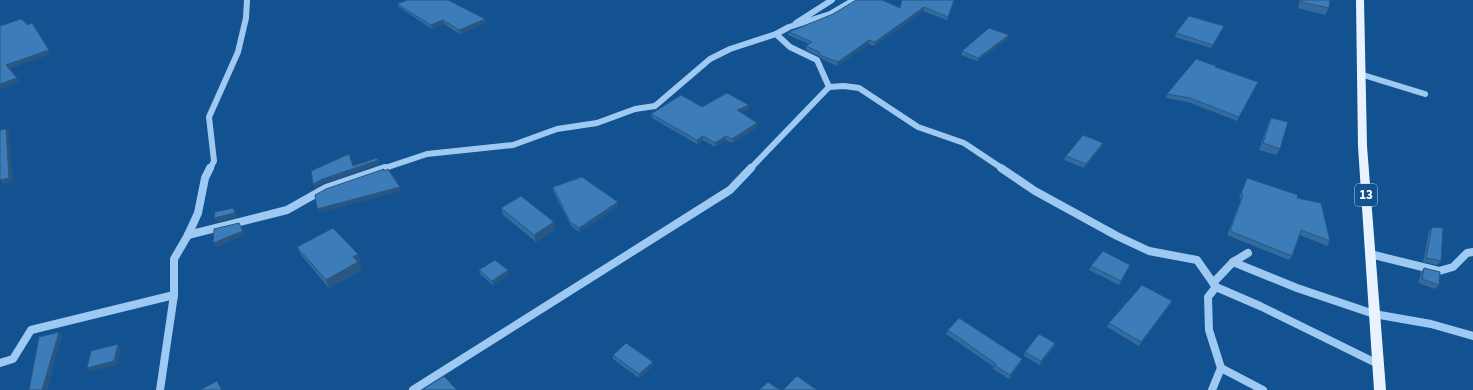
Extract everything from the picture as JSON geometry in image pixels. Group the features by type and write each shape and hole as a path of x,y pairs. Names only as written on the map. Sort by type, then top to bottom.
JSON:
{"main road":[{"name":"13","path":"1360,0 1360,74 1365,190 1380,390"}],"street":[{"path":"160,390 174,295 174,259 188,235 198,213 205,178 214,161 209,117 238,52 246,18 247,0"},
{"path":"789,28 832,0"},
{"path":"188,235 287,210 326,188 427,154 513,145 556,128 597,123 635,109 655,106 710,59 730,49 830,14 854,0"},
{"path":"776,34 790,47 817,60 829,87"},
{"path":"1360,74 1424,94"},
{"path":"413,390 730,190 829,87 844,86 859,88 918,127 964,143 1035,191 1117,236 1149,251 1197,260 1214,285 1378,364"},
{"path":"1370,254 1439,271 1453,267 1467,253 1473,252"},
{"path":"1212,390 1221,368 1209,330 1208,297 1214,285 1233,262 1242,255 1248,253"},
{"path":"1233,262 1298,288 1374,314 1431,324 1473,336"},
{"path":"0,364 13,359 31,330 174,295"},
{"path":"1221,368 1264,390"}],"building":[{"path":"407,0 448,0 485,19 459,30 443,20 431,25 397,4"},
{"path":"856,0 882,0 900,8 902,0 954,0 948,17 924,7 875,42 869,40 838,62 822,56 819,52 806,46 812,42 789,32 833,14"},
{"path":"1302,0 1330,0 1329,8 1301,2"},
{"path":"1189,16 1224,26 1213,45 1176,33"},
{"path":"21,19 28,25 32,23 49,50 6,65 17,78 0,84 0,26"},
{"path":"989,28 1009,35 978,58 962,51"},
{"path":"1196,59 1258,82 1239,117 1190,98 1167,94"},
{"path":"727,93 749,105 737,110 757,123 732,139 726,136 715,143 703,136 697,140 651,114 681,95 702,107"},
{"path":"1271,118 1288,122 1280,149 1263,143"},
{"path":"6,129 9,178 0,180 0,130"},
{"path":"1083,135 1103,143 1086,164 1066,156"},
{"path":"349,154 353,166 377,158 378,160 323,179 313,184 311,171"},
{"path":"384,169 384,171 388,169 400,187 317,209 315,195 326,189"},
{"path":"582,177 618,202 579,228 570,222 553,187"},
{"path":"1247,178 1298,195 1297,198 1321,203 1330,241 1301,230 1292,256 1230,231 1243,195 1241,194"},
{"path":"521,196 554,222 534,235 501,208"},
{"path":"233,208 235,213 214,218 215,212"},
{"path":"239,223 243,231 213,243 214,229"},
{"path":"1432,227 1443,228 1441,261 1426,258"},
{"path":"333,228 358,254 353,257 358,262 326,280 297,247"},
{"path":"1103,251 1130,265 1121,281 1091,266"},
{"path":"495,260 508,270 492,281 479,270"},
{"path":"1424,268 1440,272 1439,285 1422,279"},
{"path":"1142,285 1172,301 1141,342 1109,323"},
{"path":"959,318 1022,359 1010,375 994,365 996,364 948,330"},
{"path":"59,332 42,390 29,390 39,337"},
{"path":"1039,334 1055,343 1041,361 1025,352"},
{"path":"626,343 653,362 639,374 613,355"},
{"path":"118,344 114,361 87,368 91,351"},
{"path":"444,376 457,390 422,390"},
{"path":"797,376 817,390 783,390"},
{"path":"217,381 222,390 200,390"},
{"path":"768,382 780,390 759,390"}]}
